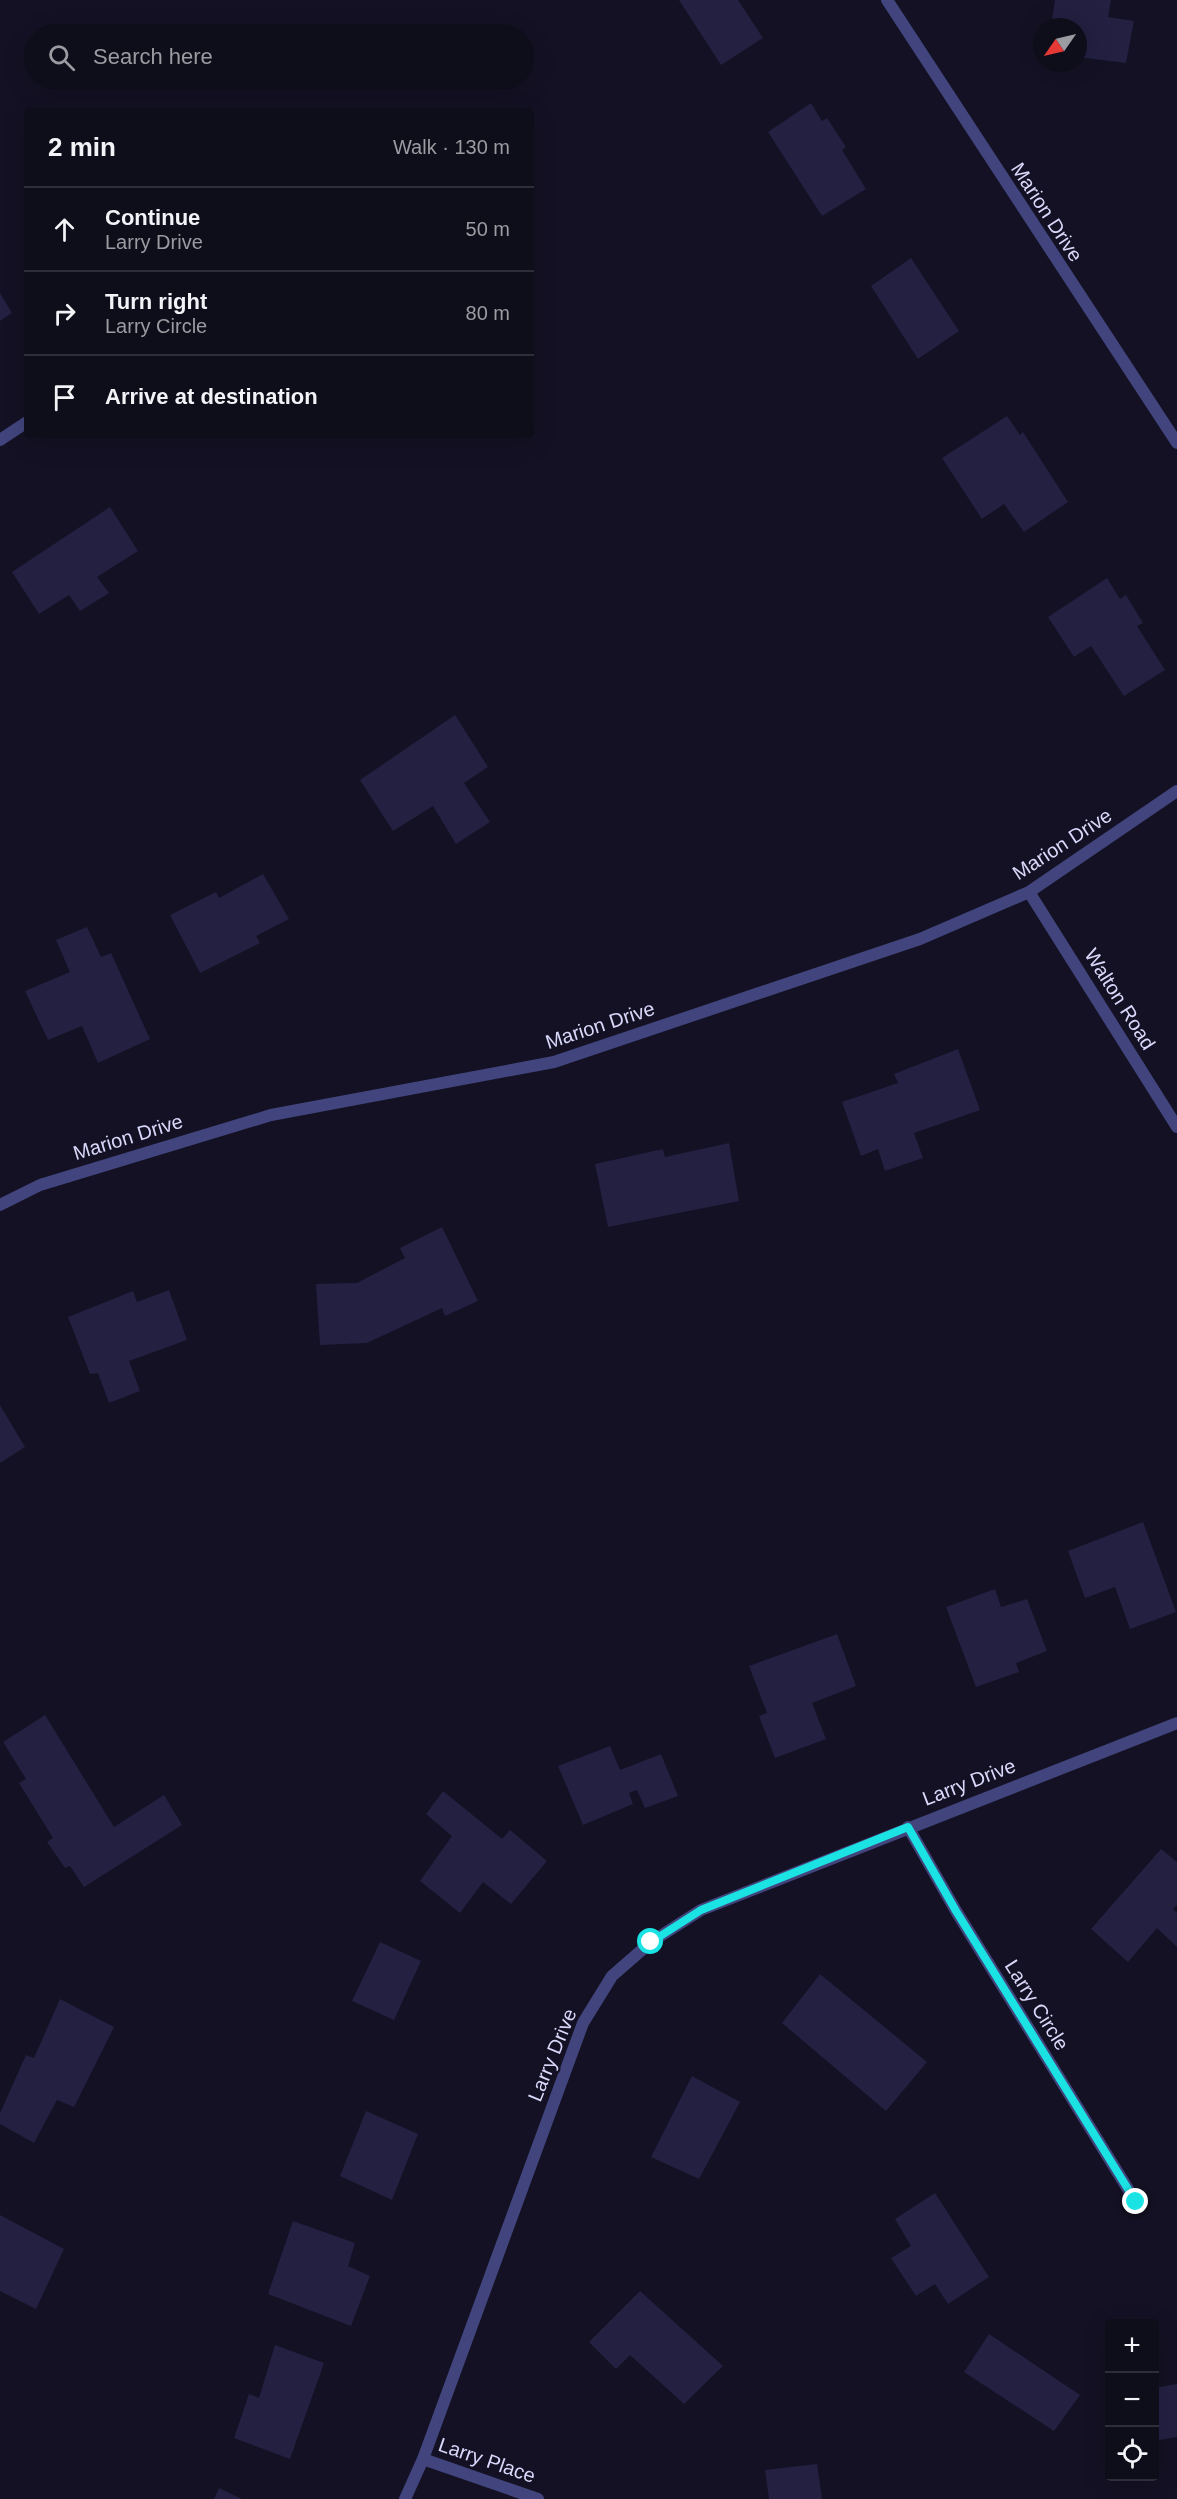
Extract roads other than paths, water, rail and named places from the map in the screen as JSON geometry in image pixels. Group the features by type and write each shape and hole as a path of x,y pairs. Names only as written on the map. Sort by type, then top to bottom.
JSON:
{"street":[{"name":"Marion Drive","path":"887,0 1177,443"},
{"path":"0,440 24,424"},
{"name":"Marion Drive","path":"0,1205 40,1185 270,1115 554,1062 920,939 1029,892 1177,791"},
{"name":"Walton Road","path":"1029,892 1177,1127"},
{"name":"Larry Drive","path":"405,2499 423,2459 583,2023 612,1976 651,1942 701,1910 1177,1723"},
{"name":"Larry Circle","path":"908,1827 956,1911 1136,2202"},
{"name":"Larry Place","path":"423,2459 538,2499"}]}
